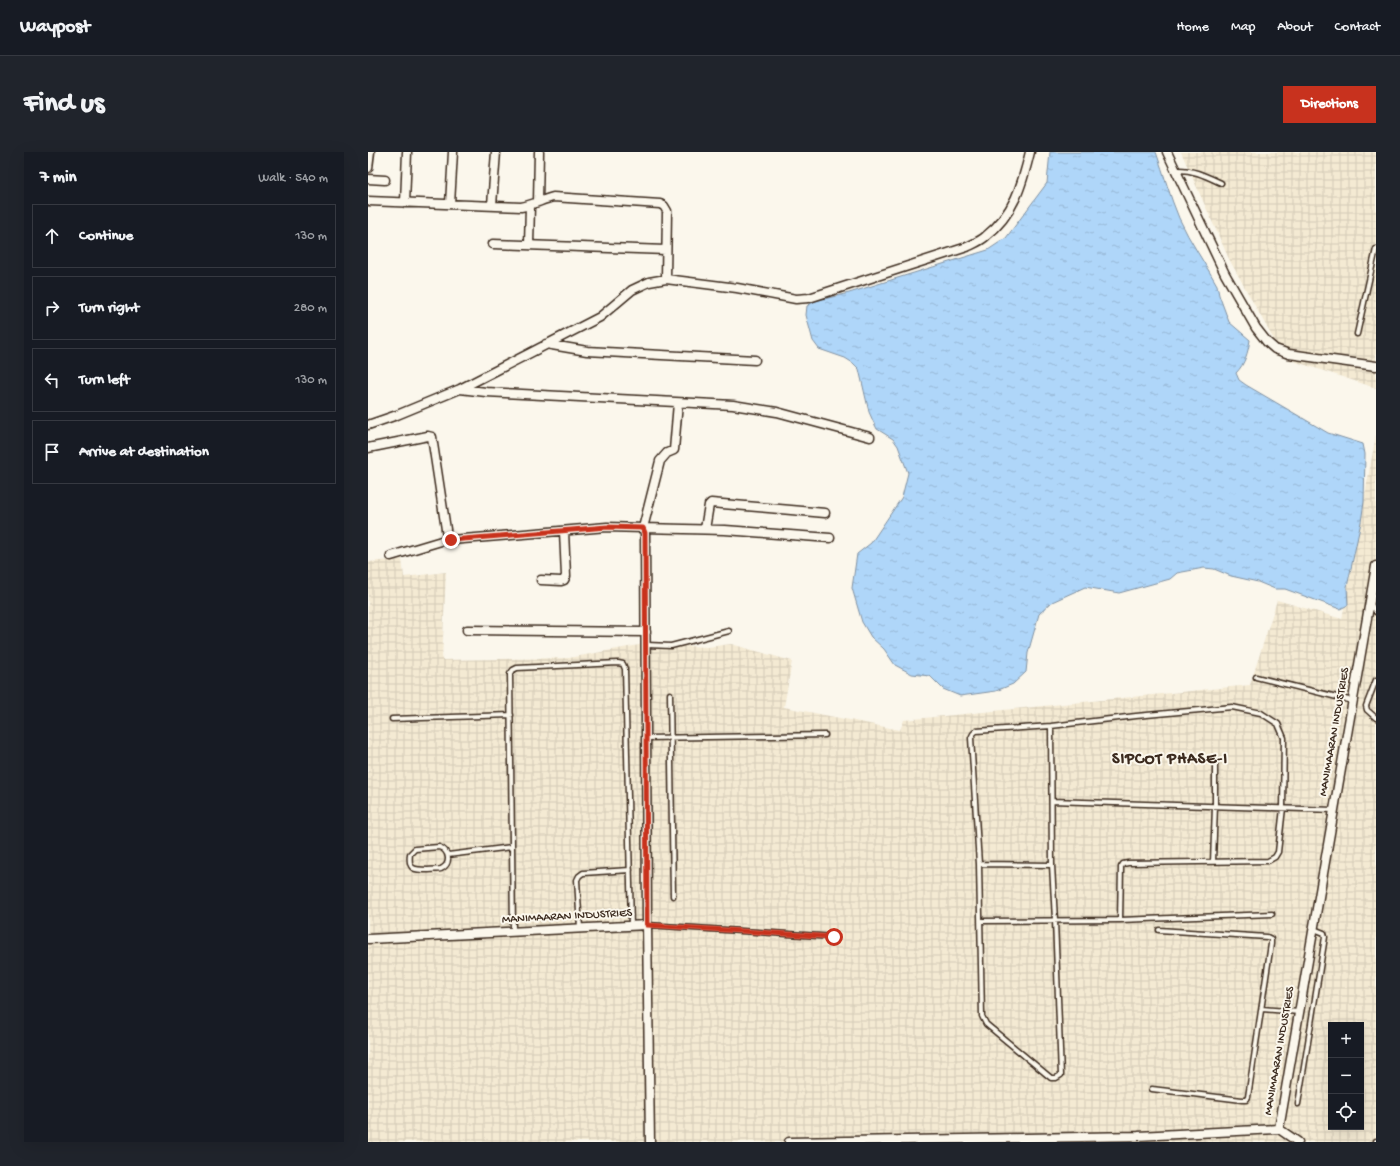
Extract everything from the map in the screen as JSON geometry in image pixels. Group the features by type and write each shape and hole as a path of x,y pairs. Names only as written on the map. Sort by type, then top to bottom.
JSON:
{"street":[{"path":"368,168 370,152"},
{"path":"405,203 407,152"},
{"path":"450,204 453,152"},
{"path":"492,205 496,152"},
{"path":"538,202 539,152"},
{"path":"368,425 397,415 460,389 600,317 632,290 649,282 666,279 738,288 796,299 809,298 967,247 986,237 1001,222 1013,206 1022,184 1030,152"},
{"path":"1167,152 1225,274 1256,328 1267,342 1276,349 1289,354 1376,366"},
{"path":"368,179 385,180"},
{"path":"368,201 521,207 553,197 660,204 664,206 667,211 666,279"},
{"path":"529,245 530,205"},
{"path":"494,244 666,250"},
{"path":"546,344 586,351 755,360"},
{"path":"460,389 486,392 733,405 777,412 870,437"},
{"path":"647,925 646,632 645,533 643,528 660,461 667,453 674,450 678,403"},
{"path":"368,448 428,436 432,437 448,538"},
{"path":"705,529 709,505 711,503 825,513"},
{"path":"391,556 428,546 448,538 451,540 607,527 705,529 830,538"},
{"path":"541,580 561,581 564,580 566,576 564,531"},
{"name":"MANIMAARAN INDUSTRIES","path":"789,1142 1137,1139 1279,1129 1376,571"},
{"path":"467,630 646,632"},
{"name":"MANIMAARAN INDUSTRIES","path":"368,939 647,925 650,1142"},
{"path":"1279,1129 1298,1142"}],"lane":[{"path":"1175,170 1197,172 1221,183"},
{"path":"1357,334 1376,249"},
{"path":"1370,603 1376,612"},
{"path":"646,645 671,646 730,631"},
{"path":"513,932 510,674 517,668 623,664 625,669 631,926"},
{"path":"1256,678 1353,701"},
{"path":"1376,680 1366,706 1366,710 1376,718"},
{"path":"670,694 673,896"},
{"path":"1051,726 1052,865 1061,1075 1056,1078 1051,1078 983,1021 972,734 976,731 1051,726 1232,707 1261,713 1278,724 1284,738 1283,808 1278,852 1272,860 1123,864 1121,867 1120,920"},
{"path":"392,719 511,715"},
{"path":"647,738 825,735"},
{"path":"1213,862 1215,760"},
{"path":"1052,801 1334,810"},
{"path":"439,847 448,855 448,859 441,869 416,870 412,868 409,862 410,854 415,849 439,847"},
{"path":"448,855 512,847"},
{"path":"978,864 1052,865"},
{"path":"580,928 577,880 579,876 583,873 630,870"},
{"path":"980,921 1120,920 1272,914"},
{"path":"647,925 834,937"},
{"path":"1298,1104 1326,937 1324,933 1314,929"},
{"path":"1152,1088 1246,1100 1249,1092 1271,944 1271,939 1261,936 1159,930"},
{"path":"1262,1009 1299,1012"}],"shaded area":[{"path":"1181,152 1376,152 1376,388 1284,358 1229,259"},
{"path":"1376,435 1376,1142 368,1142 368,562 402,559 404,577 446,572 442,660 569,658 644,644 708,647 731,644 792,661 784,707 900,730 904,720 1250,685 1277,600 1342,619"}],"water":[{"path":"1050,152 1156,152 1179,218 1217,285 1229,322 1250,340 1246,358 1236,373 1239,380 1328,433 1363,444 1365,454 1364,502 1347,587 1348,605 1340,609 1285,589 1275,589 1258,582 1231,576 1214,569 1204,568 1177,573 1170,579 1119,593 1085,587 1052,602 1039,614 1028,653 1026,672 1013,684 996,691 960,696 943,689 930,676 912,674 895,665 884,649 871,637 862,622 852,588 857,554 871,543 902,497 908,473 898,446 893,439 877,429 873,421 869,412 859,369 845,358 819,349 813,341 806,315 807,306 815,301 849,293 988,250 1006,238 1047,183"}],"district":[{"name":"SIPCOT PHASE-I","path":"1170,760"}],"route":[{"path":"451,540 607,527 643,528 645,533 647,645 647,925 834,937"}]}
